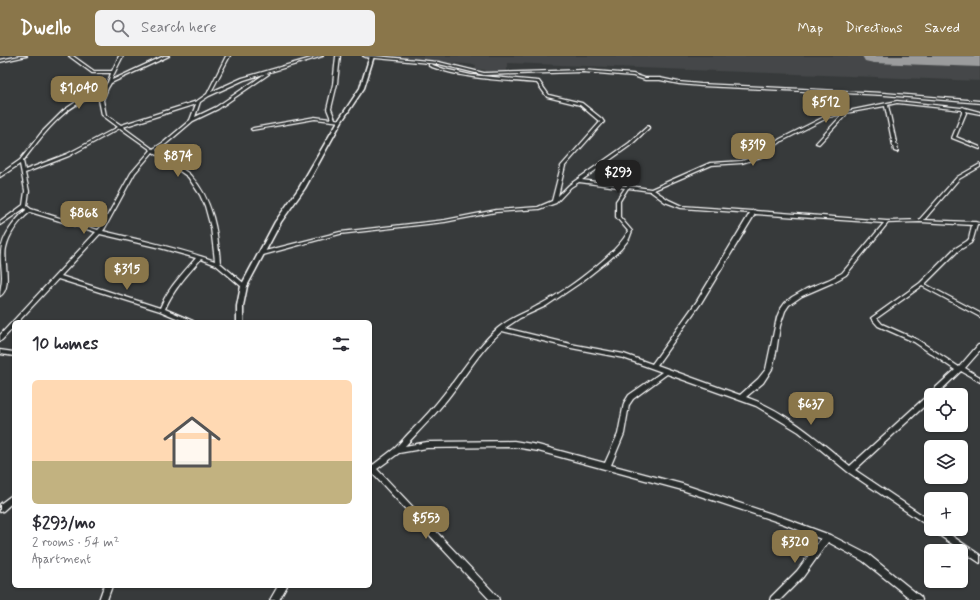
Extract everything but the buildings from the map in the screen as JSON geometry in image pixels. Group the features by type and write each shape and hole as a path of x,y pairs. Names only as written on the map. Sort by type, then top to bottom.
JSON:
{"street":[{"path":"0,61 25,56"},
{"path":"71,56 93,72 113,72"},
{"path":"121,56 110,82 100,100 102,110 109,120 189,176 203,196 210,213 217,245 218,264"},
{"path":"110,82 167,56"},
{"path":"208,94 228,56"},
{"path":"24,172 68,154 120,127 198,102 208,94 243,79 321,56"},
{"path":"333,119 329,109 335,84 338,56"},
{"path":"366,56 457,66 484,74 583,71 627,75 645,79 660,78 679,83 701,85 884,94 980,102"},
{"path":"240,320 240,306 244,286 278,222 302,188 340,121 362,88 372,56"},
{"path":"423,62 443,70 471,76 538,82 548,96 581,104 601,120 602,122 563,166 554,202"},
{"path":"18,320 107,223 133,173 152,151 165,143 192,120 217,108 271,71"},
{"path":"0,176 21,161 42,134 65,111 83,99 106,88"},
{"path":"192,120 198,102"},
{"path":"651,190 711,164 738,163 753,159 764,153 781,140 824,118 901,102 963,108 980,113"},
{"path":"886,104 896,151"},
{"path":"963,108 964,113 954,138 980,148"},
{"path":"818,143 845,114"},
{"path":"252,129 315,118 340,121"},
{"path":"262,253 340,233 430,223 496,211 539,208 554,202 570,186 630,144 648,127"},
{"path":"0,224 25,206 28,191 21,161"},
{"path":"920,221 958,178 980,165"},
{"path":"578,181 651,190 667,201 681,207 754,211 887,222 920,221 978,224 971,239 956,250 922,284 874,318 880,325 916,341 980,380"},
{"path":"372,467 397,450 432,413 500,328 516,318 544,306 559,296 620,248 630,234 630,231 618,217 618,201 628,186"},
{"path":"25,206 30,210 99,232 135,239 200,257 218,264 244,286"},
{"path":"0,294 5,283 3,252 5,244 17,223 30,210"},
{"path":"654,366 699,302 754,211"},
{"path":"742,397 760,383 769,369 776,341 778,323 783,309 803,293 836,280 844,274 887,222"},
{"path":"162,310 165,300 173,288 200,257"},
{"path":"57,277 162,310 186,320"},
{"path":"922,284 980,315"},
{"path":"0,339 12,326"},
{"path":"500,328 571,346 624,356 742,397 780,416 801,430 850,470 924,520"},
{"path":"939,388 980,348"},
{"path":"0,352 12,354"},
{"path":"607,466 621,434 626,404 631,397 667,371"},
{"path":"850,470 924,401"},
{"path":"397,450 427,445 514,444 538,448 682,487 784,521 827,538 866,558 918,600"},
{"path":"372,469 495,600"},
{"path":"0,509 12,499"},
{"path":"946,536 980,559"},
{"path":"774,600 800,574 827,538"},
{"path":"103,600 107,588"},
{"path":"274,600 282,588"}],"shaded area":[{"path":"377,56 980,56 980,81 508,63 506,73 486,72 485,70 475,69 476,65"}],"runway":[{"path":"874,56 980,60"}]}
